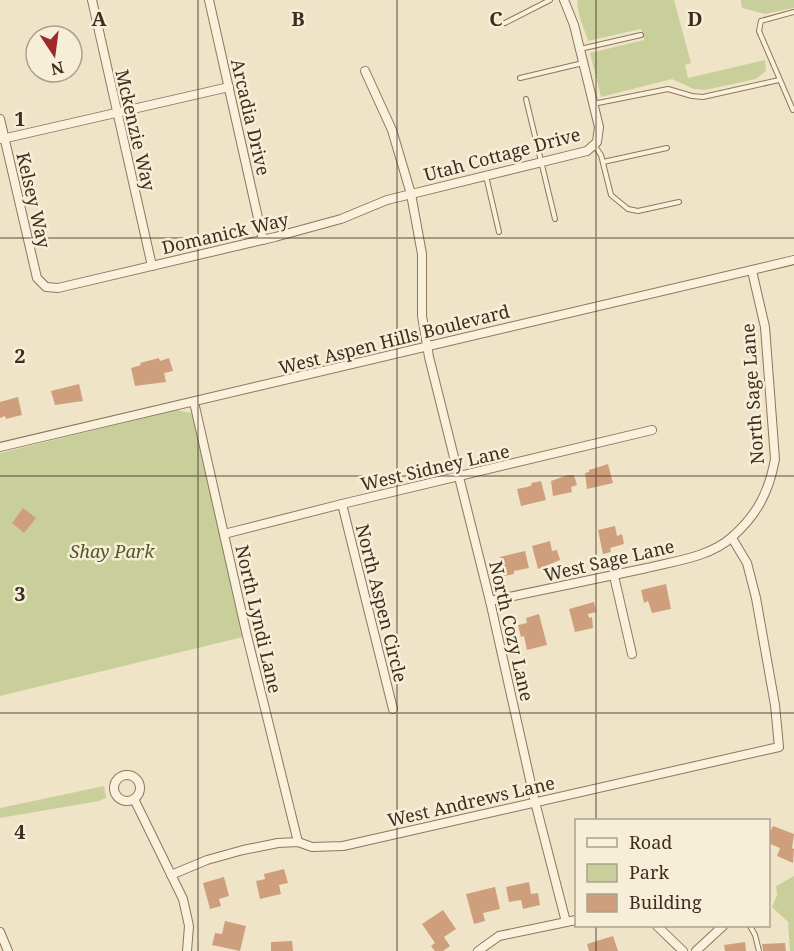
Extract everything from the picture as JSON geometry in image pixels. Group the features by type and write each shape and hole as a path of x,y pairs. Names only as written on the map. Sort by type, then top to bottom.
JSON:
{"street":[{"name":"Mckenzie Way","path":"92,0 152,266"},
{"name":"Arcadia Drive","path":"209,0 263,240"},
{"name":"Utah Cottage Drive","path":"411,194 581,152 594,145 599,132 572,18 564,0"},
{"name":"North Cozy Lane","path":"365,71 392,130 411,194 422,254 422,316 427,347 566,922"},
{"path":"2,139 229,87"},
{"name":"Kelsey Way","path":"0,119 2,139 36,273 42,285"},
{"name":"Domanick Way","path":"42,285 58,288 263,240 332,222 379,202 411,194"},
{"name":"West Aspen Hills Boulevard","path":"0,447 794,260"},
{"name":"North Sage Lane","path":"732,538 762,503 775,459 765,327 752,271"},
{"name":"North Lyndi Lane","path":"194,402 298,842"},
{"name":"West Sidney Lane","path":"224,534 652,430"},
{"name":"North Aspen Circle","path":"342,504 393,708"},
{"name":"West Sage Lane","path":"490,601 614,576 702,553 732,538"},
{"name":"West Andrews Lane","path":"171,875 207,860 243,850 298,842 312,847 343,846 779,747 775,705 754,589 747,563 732,538"},
{"path":"614,576 632,654"},
{"path":"134,799 183,899 190,935 187,951"},
{"path":"478,951 499,936 575,920"},
{"path":"658,927 683,951"},
{"path":"696,951 722,927"},
{"path":"0,932 8,951"}],"lane":[{"path":"505,23 550,0"},
{"path":"793,110 760,36 760,26 761,21 794,12"},
{"path":"580,49 641,35"},
{"path":"520,78 583,63"},
{"path":"593,104 668,89 703,97 779,80"},
{"path":"526,99 555,219"},
{"path":"594,145 600,152 611,195 631,210 638,211 679,202"},
{"path":"603,162 667,148"},
{"path":"486,175 499,232"},
{"path":"751,927 759,951"}],"green space":[{"path":"578,0 674,0 691,63 685,65 688,78 765,60 766,71 756,79 705,90 694,89 672,79 601,97 590,53 644,40 641,29 588,41 579,14"},
{"path":"741,0 794,0 794,8 765,14 742,8"},
{"name":"Shay Park","path":"176,410 197,414 247,636 0,696 0,453"},
{"path":"104,786 106,798 99,801 0,818 0,808"},
{"path":"794,876 794,951 790,951 788,922 772,907 777,895 776,886"}],"building":[{"path":"159,358 160,361 169,358 173,371 164,373 166,382 135,386 131,368"},
{"path":"79,384 83,401 55,405 51,391"},
{"path":"18,397 22,415 6,419 5,416 0,418 0,402"},
{"path":"608,464 613,483 587,489 585,473"},
{"path":"574,475 577,485 571,487 572,492 553,496 551,481"},
{"path":"541,481 546,500 521,506 517,489"},
{"path":"23,508 36,518 24,533 12,523"},
{"path":"615,526 617,536 622,534 624,544 610,548 611,552 603,554 598,530"},
{"path":"550,541 552,551 557,550 560,560 538,569 532,546"},
{"path":"525,551 529,568 504,576 500,557"},
{"path":"666,584 671,609 652,613 648,601 644,603 641,590"},
{"path":"594,602 596,612 588,614 589,618 592,617 593,628 575,632 569,609"},
{"path":"539,614 547,645 527,650 524,636 521,637 518,625 527,623 526,618"},
{"path":"773,826 794,834 793,863 777,856 780,848 770,844 770,832"},
{"path":"284,869 288,883 279,885 281,894 260,899 256,881 265,879 264,874"},
{"path":"224,877 229,896 219,899 221,906 210,909 203,883"},
{"path":"529,882 531,894 538,893 540,905 523,909 521,900 509,902 506,887"},
{"path":"495,887 500,909 483,913 485,921 474,924 466,894"},
{"path":"443,910 456,929 444,937 450,946 443,951 435,951 431,946 435,943 422,924"},
{"path":"225,921 246,926 240,951 212,945 215,933 222,934"},
{"path":"613,936 618,951 589,951 587,944"},
{"path":"292,941 293,951 271,951 271,942"},
{"path":"745,942 746,951 725,951 724,945"},
{"path":"785,943 786,951 763,951 762,944"}]}
